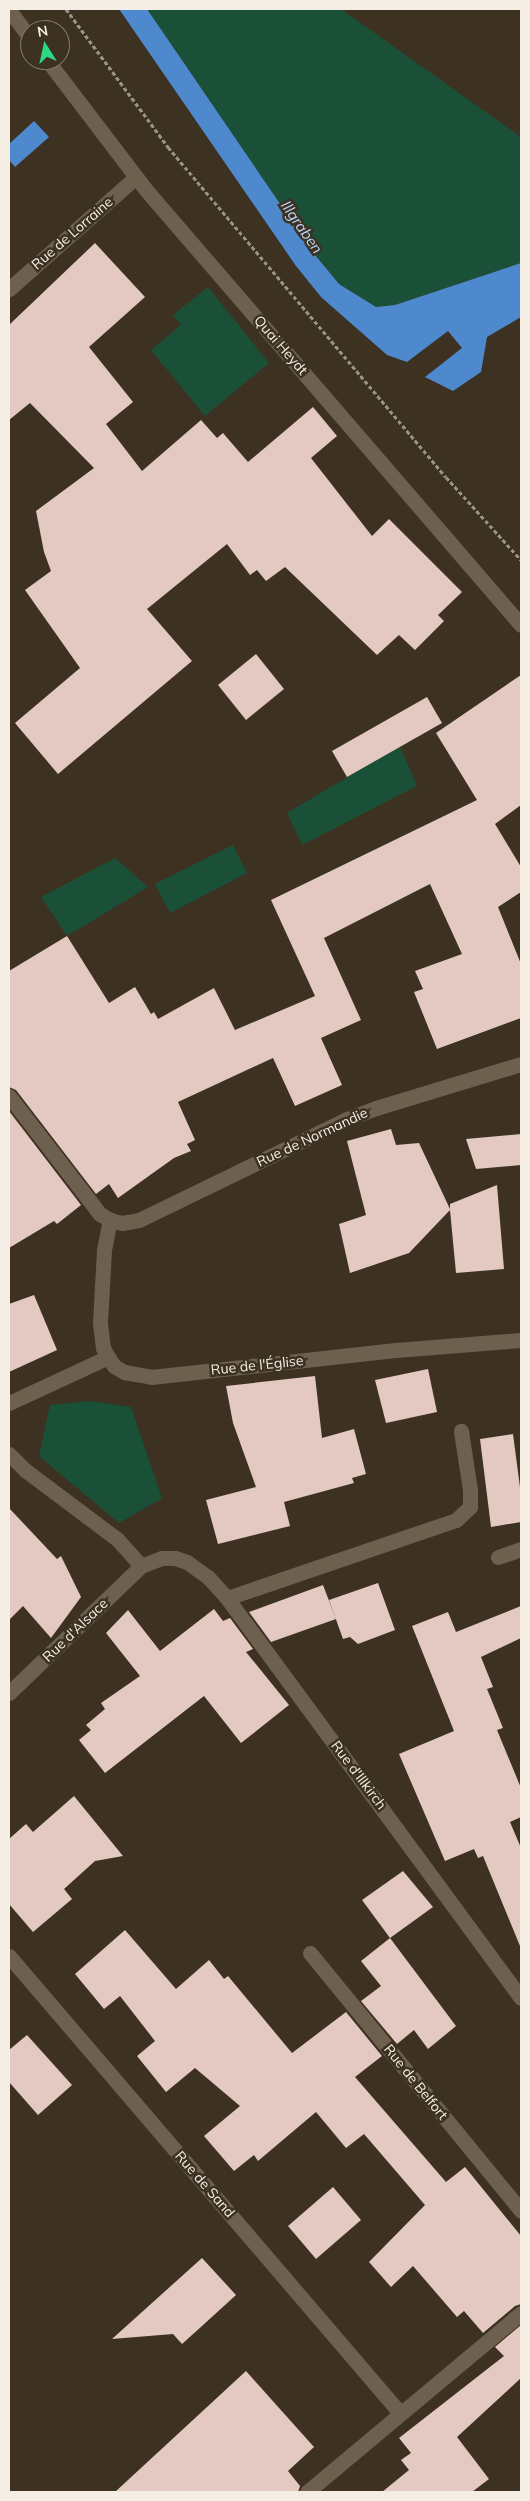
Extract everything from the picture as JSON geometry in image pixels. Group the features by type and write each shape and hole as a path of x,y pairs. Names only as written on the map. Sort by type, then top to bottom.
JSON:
{"street":[{"path":"9,10 20,25"},
{"name":"Quai Heydt","path":"55,70 136,177 521,625"},
{"name":"Rue de Lorraine","path":"9,289 136,177"},
{"name":"Rue de Normandie","path":"110,1220 122,1223 139,1220 347,1119 376,1108 521,1064"},
{"path":"9,1096 100,1214 110,1220 104,1250 100,1322 104,1348 108,1357 9,1404"},
{"name":"Rue de l'Église","path":"108,1357 114,1366 124,1372 150,1377 396,1350 521,1340"},
{"path":"227,1598 456,1520 470,1507 470,1490 461,1430"},
{"path":"9,1454 25,1470 117,1539 141,1566"},
{"path":"498,1557 521,1549"},
{"name":"Rue d'Alsace","path":"9,1693 141,1566 162,1558 175,1558 187,1562"},
{"name":"Rue d'Illkirch","path":"187,1562 208,1577 227,1598 521,1998"},
{"name":"Rue de Belfort","path":"310,1953 521,2211"},
{"name":"Rue de Sand","path":"9,1956 400,2413"},
{"path":"307,2492 521,2313"}],"path":[{"path":"66,9 168,147 446,477 521,560"}],"green space":[{"path":"147,9 341,9 521,137 521,263 395,305 376,307 339,284 315,255"},
{"path":"208,287 269,363 205,416 151,350 181,325 173,315"},
{"path":"400,746 417,786 302,845 287,813"},
{"path":"233,845 247,873 170,913 155,884"},
{"path":"115,858 148,887 67,936 41,897"},
{"path":"90,1401 131,1407 162,1498 119,1523 39,1456 50,1405"}],"water":[{"path":"119,9 147,9 315,255 339,284 376,307 395,305 521,263 521,317 487,337 481,372 453,391 425,377 462,348 448,331 407,362 387,355 321,297 296,266"},
{"path":"34,121 49,137 15,167 9,160 9,144"}],"building":[{"path":"95,243 145,297 89,347 133,402 106,424 142,471 201,420 217,438 223,433 248,462 313,407 337,436 311,458 372,536 389,519 462,592 438,615 444,621 415,650 399,635 377,655 285,567 266,581 257,570 250,575 227,544 147,609 192,661 58,774 15,723 80,668 25,590 51,571 44,552 36,511 94,468 30,403 9,420 9,325"},
{"path":"256,654 284,689 246,720 218,685"},
{"path":"521,675 521,805 495,824 521,867 521,892 498,907 521,964 521,1018 437,1049 414,992 423,989 415,971 462,954 430,884 324,938 361,1020 321,1038 342,1085 295,1106 273,1058 178,1102 195,1140 187,1144 191,1151 174,1158 118,1198 109,1184 96,1194 16,1090 9,1087 9,971 67,936 109,1003 135,987 151,1014 154,1012 158,1019 214,988 235,1030 315,996 271,900 477,800 436,733"},
{"path":"427,697 442,723 347,777 332,751"},
{"path":"9,1111 81,1205 57,1224 54,1221 9,1248"},
{"path":"391,1129 396,1145 419,1143 450,1209 450,1204 497,1185 504,1269 456,1273 450,1210 409,1253 350,1273 339,1224 366,1215 347,1141"},
{"path":"521,1134 521,1165 476,1169 466,1139"},
{"path":"34,1295 57,1350 9,1372 9,1304"},
{"path":"428,1369 437,1412 386,1423 375,1380"},
{"path":"315,1376 322,1438 354,1429 366,1474 352,1478 354,1483 284,1502 290,1526 218,1544 206,1500 256,1487 233,1423 226,1386"},
{"path":"513,1434 521,1495 521,1522 491,1527 480,1439"},
{"path":"9,1508 57,1559 61,1556 81,1597 51,1638 23,1606 9,1620"},
{"path":"378,1583 395,1630 358,1644 350,1637 343,1639 329,1600"},
{"path":"323,1585 336,1619 271,1642 249,1612"},
{"path":"521,1606 521,1638 481,1657 493,1687 487,1689 503,1728 497,1730 521,1788 521,1817 510,1822 521,1848 520,1946 483,1856 478,1858 474,1849 445,1861 399,1754 454,1731 412,1626 448,1612 456,1632"},
{"path":"214,1609 223,1621 230,1618 253,1649 246,1652 289,1705 241,1743 204,1696 105,1773 79,1740 91,1730 86,1725 105,1709 101,1703 140,1676 106,1633 128,1610 160,1651"},
{"path":"74,1796 123,1856 95,1861 64,1889 72,1899 33,1932 9,1904 9,1839 26,1824 33,1832"},
{"path":"403,1871 433,1907 390,1938 362,1900"},
{"path":"125,1930 176,1989 209,1960 224,1979 228,1976 292,2053 346,2012 382,2056 355,2077 446,2182 465,2167 521,2236 521,2304 515,2306 483,2333 464,2311 457,2317 413,2266 391,2287 369,2262 425,2205 364,2134 346,2148 316,2112 258,2161 254,2155 234,2171 204,2136 240,2106 195,2068 166,2092 137,2056 155,2041 120,1996 104,2009 75,1974"},
{"path":"390,1938 456,2026 428,2049 414,2030 397,2044 361,2001 381,1986 361,1961"},
{"path":"27,2035 72,2085 38,2115 9,2082 9,2050"},
{"path":"333,2187 361,2220 316,2259 288,2226"},
{"path":"202,2258 236,2295 182,2344 173,2334 112,2339"},
{"path":"521,2325 521,2378 457,2437 489,2479 472,2492 382,2492 409,2470 401,2460 411,2453 399,2438 504,2356 495,2347"},
{"path":"246,2371 314,2447 288,2471 300,2486 298,2492 115,2492"}],"water label":[{"name":"Illgraben","path":"302,227"}]}
